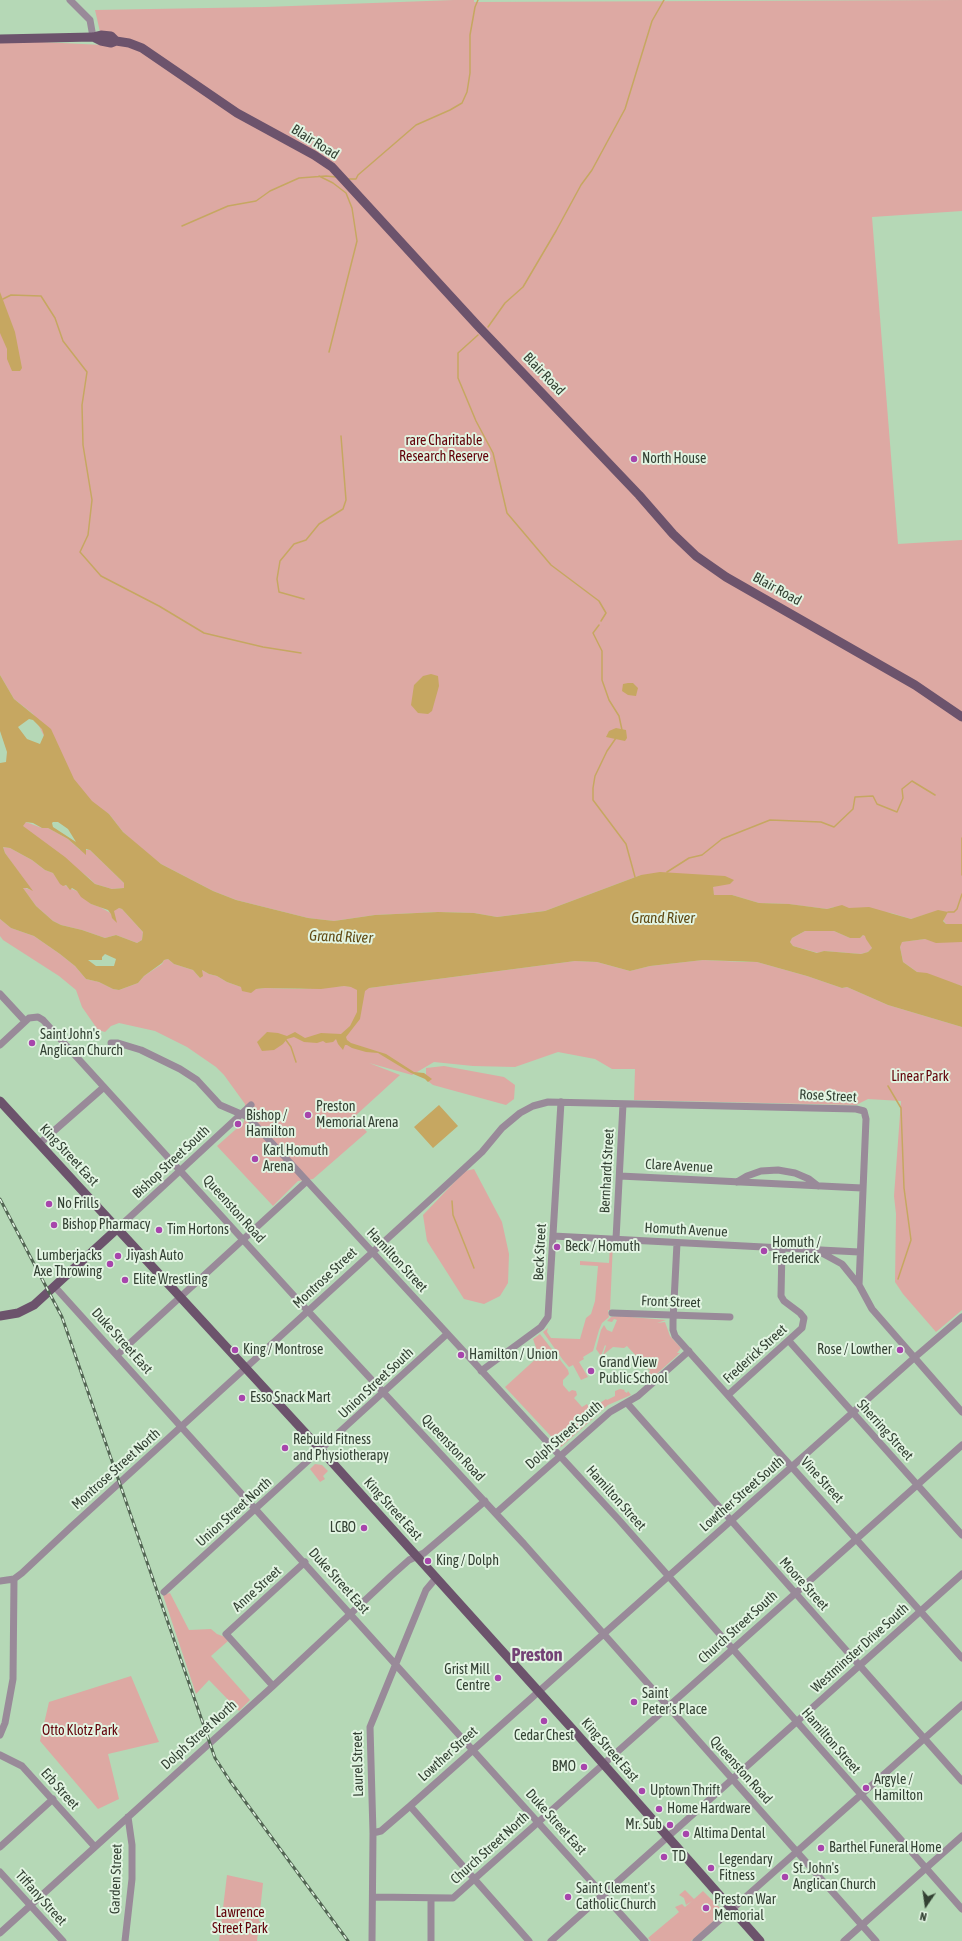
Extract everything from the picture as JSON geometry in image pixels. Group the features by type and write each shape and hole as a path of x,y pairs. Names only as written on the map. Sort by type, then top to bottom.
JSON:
{"main road":[{"name":"Blair Road","path":"0,39 93,37 101,34 111,36 116,41 142,48 237,114 314,155 332,168 477,325 639,495 673,534 696,556 726,577 915,685 962,717"},
{"name":"King Street East","path":"0,1101 247,1368 538,1691 760,1941"},
{"path":"0,1316 13,1314 28,1309 55,1287 118,1228"}],"street":[{"path":"70,0 90,20 93,37"},
{"path":"0,994 25,1021 0,1045"},
{"name":"Queenston Road","path":"25,1021 33,1016 43,1020 308,1311 496,1513 876,1941"},
{"path":"111,1043 118,1043 141,1050 180,1069 197,1080 220,1105 242,1114"},
{"path":"39,1144 104,1087"},
{"name":"Rose Street","path":"490,1142 502,1128 520,1113 532,1106 548,1102 861,1109 864,1111 866,1119 859,1252 859,1285 872,1309 962,1412"},
{"name":"Beck Street","path":"481,1371 541,1326 548,1317 561,1102"},
{"name":"Bernhardt Street","path":"616,1239 623,1104"},
{"name":"Bishop Street South","path":"118,1228 251,1105"},
{"name":"Hamilton Street","path":"242,1114 248,1117 561,1456 962,1909"},
{"name":"Montrose Street","path":"247,1368 482,1152 490,1142"},
{"name":"Clare Avenue","path":"737,1182 747,1176 778,1170 795,1173 809,1179 819,1186"},
{"name":"Clare Avenue","path":"620,1176 862,1188"},
{"path":"118,1355 307,1181"},
{"name":"Homuth Avenue","path":"553,1236 859,1252"},
{"name":"Vine Street","path":"677,1242 673,1333 857,1538 920,1612 962,1658"},
{"name":"Frederick Street","path":"728,1395 789,1342 799,1332 804,1323 800,1313 784,1301 781,1296 782,1248"},
{"name":"Homuth Avenue","path":"816,1250 831,1256 842,1264 859,1285"},
{"name":"Duke Street East","path":"55,1287 305,1562 645,1941"},
{"name":"Front Street","path":"612,1313 730,1318"},
{"name":"Lowther Street South","path":"538,1691 604,1634 730,1520 793,1467 962,1317"},
{"name":"Union Street South","path":"321,1450 448,1334"},
{"name":"Sherring Street","path":"789,1342 962,1535"},
{"name":"Dolph Street South","path":"496,1513 554,1460 561,1456 610,1412 638,1396 689,1351"},
{"name":"Montrose Street North","path":"14,1579 247,1368"},
{"name":"Moore Street","path":"627,1403 962,1781"},
{"name":"Church Street South","path":"603,1764 962,1445"},
{"name":"Union Street North","path":"164,1592 321,1450"},
{"path":"416,1556 424,1553 485,1501"},
{"name":"Dolph Street North","path":"0,1933 273,1686 350,1613 409,1560 416,1556"},
{"name":"Anne Street","path":"273,1686 226,1634 305,1562"},
{"name":"Westminster Drive South","path":"552,1941 962,1574"},
{"name":"Laurel Street","path":"372,1941 373,1833 370,1727 426,1590 436,1578"},
{"path":"0,1581 14,1579 13,1679 5,1723 0,1735"},
{"name":"Lowther Street","path":"373,1833 381,1831 538,1691"},
{"path":"696,1941 962,1705"},
{"name":"Erb Street","path":"0,1755 22,1766 95,1847"},
{"name":"Church Street North","path":"373,1897 431,1899 453,1898 603,1764"},
{"path":"0,1847 52,1799"},
{"path":"410,1806 530,1941"},
{"name":"Garden Street","path":"125,1941 132,1879 132,1845 128,1817"},
{"path":"844,1941 962,1836"},
{"name":"Tiffany Street","path":"0,1872 63,1941"},
{"path":"431,1899 431,1941"}],"green space":[{"name":"rare Charitable Research Reserve","path":"474,0 474,2 962,0 962,211 872,217 898,544 962,540 962,924 946,924 937,911 911,919 891,913 834,907 827,909 788,904 759,903 732,895 714,895 712,887 717,887 641,875 545,911 497,917 474,913 438,912 375,915 334,921 308,918 236,900 213,891 161,864 123,832 109,814 71,790 33,714 14,699 0,675 0,40 103,45 95,10 265,7"},
{"path":"26,822 42,828 48,828 68,839 80,850 90,850 124,883 124,888 112,889 95,884 22,826"},
{"path":"3,847 10,848 32,860 45,870 53,873 58,880 69,888 77,891 91,904 114,915 114,910 119,908 122,909 143,932 142,940 137,943 116,935 105,938 61,925 53,921 36,906 22,887 31,890 5,853"},
{"name":"Linear Park","path":"0,919 11,928 34,936 60,954 75,966 86,979 99,982 113,989 119,990 138,983 144,976 162,964 164,960 168,959 174,964 193,970 200,978 202,970 241,987 256,989 301,989 344,986 369,988 575,961 597,962 630,971 650,966 703,960 757,962 807,976 842,988 847,987 888,1005 962,1027 962,1310 936,1332 903,1294 895,1282 896,1214 894,1196 901,1101 868,1099 856,1105 634,1100 635,1069 612,1069 595,1059 558,1052 515,1067 473,1066 434,1062 412,1075 369,1063 400,1075 354,1117 367,1132 313,1179 298,1181 273,1206 217,1146 244,1122 245,1104 224,1075 216,1067 187,1047 155,1031 119,1023 111,1026 105,1032 98,1030 82,1007 76,990 59,976 3,940 0,936"},
{"path":"805,931 834,931 850,938 860,938 863,935 866,936 872,948 868,952 861,954 824,951 818,953 793,946 790,942 792,938"},
{"path":"925,939 962,942 962,986 917,972 903,962 900,947 901,942"},
{"path":"444,1066 504,1077 515,1085 514,1099 506,1105 433,1085 429,1082 426,1075 426,1068"},
{"path":"474,1169 502,1222 509,1254 508,1283 500,1296 484,1304 464,1299 427,1241 423,1215 465,1171"},
{"path":"610,1243 613,1243 610,1310 608,1310 609,1317 602,1323 593,1351 583,1357 584,1359 579,1362 588,1377 581,1380 573,1365 569,1367 543,1332 548,1328 547,1332 551,1338 580,1339 586,1318 591,1314 595,1301 598,1266 580,1265 580,1261 609,1263"},
{"path":"619,1316 666,1320 657,1323 665,1322 670,1336 681,1348 677,1353 680,1353 651,1379 647,1374 650,1371 627,1346 624,1348 613,1347 603,1355 605,1345 601,1356 596,1349 601,1330 604,1325 607,1330 612,1332 617,1320 614,1319 612,1322 607,1321 611,1317"},
{"path":"540,1334 568,1370 569,1374 563,1380 563,1385 569,1392 572,1390 576,1391 577,1395 574,1398 582,1407 587,1404 590,1409 606,1399 607,1400 615,1396 615,1391 620,1389 625,1390 624,1391 627,1393 628,1391 631,1395 608,1405 561,1447 505,1387 539,1356 533,1339"},
{"path":"315,1464 322,1465 328,1471 323,1476 325,1479 320,1482 310,1469"},
{"path":"170,1593 189,1630 211,1629 217,1634 225,1637 228,1641 211,1656 250,1700 239,1711 209,1680 196,1694 163,1595"},
{"name":"Otto Klotz Park","path":"131,1676 159,1742 108,1754 119,1799 98,1809 40,1741 49,1702"},
{"name":"Lawrence Street Park","path":"227,1875 263,1883 259,1921 263,1924 258,1932 257,1941 219,1941"},
{"path":"685,1890 694,1899 703,1891 724,1912 691,1941 651,1941 648,1938 679,1912 675,1907 682,1904 685,1907 692,1901 686,1905 684,1898 679,1895"}],"water":[{"path":"0,292 15,332 22,368 20,371 12,371 7,359 7,349 0,333"},
{"path":"431,674 438,676 439,686 432,711 428,714 418,713 411,705 414,685 423,676"},
{"name":"Grand River","path":"0,675 14,699 51,729 74,779 92,801 109,814 123,832 161,864 213,891 236,900 308,918 334,921 375,915 438,912 474,913 497,917 545,911 641,875 660,872 725,876 734,880 730,884 713,887 714,895 732,895 759,903 789,904 827,909 842,905 849,908 869,907 911,919 938,910 948,912 943,921 946,924 962,924 962,942 936,943 925,939 902,942 900,947 903,962 917,972 927,973 962,986 962,1027 888,1005 847,987 842,988 807,976 757,962 703,960 650,966 630,971 597,962 575,961 369,988 365,991 360,1019 346,1037 347,1040 351,1043 386,1054 414,1072 424,1073 432,1079 428,1082 378,1053 366,1052 347,1045 345,1045 343,1050 336,1039 333,1042 326,1043 323,1041 317,1043 304,1042 294,1037 287,1039 283,1044 274,1050 262,1051 257,1042 267,1032 287,1036 295,1032 305,1038 321,1033 341,1034 350,1026 357,1012 357,990 344,986 321,989 265,988 256,989 251,993 242,991 241,987 202,970 203,976 200,978 193,970 174,964 168,959 164,960 144,976 138,983 119,990 113,989 99,982 86,979 75,966 60,954 34,936 11,928 0,919 0,763 6,762 7,752 0,731","holes":["29,719 33,720 42,729 44,735 40,744 27,739 18,727","26,822 33,823 42,828 48,828 68,839 86,855 86,849 90,850 124,883 124,888 112,889 95,884 65,857 23,826","58,822 68,829 76,842 53,827 52,823","3,847 10,848 32,860 45,870 53,873 60,884 63,886 66,885 70,890 72,888 77,891 81,897 91,904 108,910 112,918 117,923 114,911 119,908 122,909 143,932 142,940 137,943 116,935 105,938 61,925 53,921 36,906 23,888 33,891 5,853","805,931 834,931 850,938 860,938 863,935 872,948 868,952 861,954 824,951 817,953 793,946 790,942 792,938","105,954 116,959 114,966 96,966 88,960 102,960 102,957"]},
{"path":"633,683 638,688 636,696 628,695 622,691 623,684"},
{"path":"616,728 626,730 627,738 625,741 606,737 609,731"},
{"path":"439,1105 458,1126 433,1148 414,1127"}],"waterway":[{"path":"349,179 356,179 358,175 416,125 462,103 467,92 470,73 470,35 475,7 478,0"},
{"path":"488,327 505,303 523,287 581,185 592,170 625,109 652,21 664,0"},
{"path":"319,176 333,183 346,193 352,208 357,241 329,352"},
{"path":"182,226 228,206 256,201 270,191 299,178 326,176 336,177"},
{"path":"3,299 11,295 41,296 55,318 63,341 87,372 82,405 83,445 92,500 88,535 80,552 101,576 159,606 204,633 263,647 301,653"},
{"path":"478,335 458,353 458,378 476,421 493,453 507,513 551,565 599,601 606,613 601,621"},
{"path":"304,599 279,592 277,579 280,561 294,544 306,540 319,524 343,509 346,500 341,436"},
{"path":"599,625 593,633 602,651 602,680 609,700 619,716 622,730"},
{"path":"616,738 607,751 595,776 593,800 626,844 635,877"},
{"path":"667,872 689,858 702,855 722,839 770,820 821,822 834,827 853,809 855,797 873,796 877,804 897,812 903,798 902,789 912,781 935,795"},
{"path":"962,838 962,875"},
{"path":"948,912 954,912 957,909 962,894"},
{"path":"286,1040 291,1047 296,1062"},
{"path":"888,1086 901,1108 904,1188 911,1240 898,1279"},
{"path":"452,1201 453,1215 474,1268"}],"railway":[{"path":"0,1199 62,1317 215,1758 230,1781 348,1941"}],"place":[{"name":"North House","path":"634,459"},
{"name":"Saint John's Anglican Church","path":"32,1043"},
{"name":"Preston Memorial Arena","path":"308,1115"},
{"name":"Bishop / Hamilton","path":"238,1124"},
{"name":"Karl Homuth Arena","path":"255,1159"},
{"name":"No Frills","path":"49,1204"},
{"name":"Bishop Pharmacy","path":"54,1225"},
{"name":"Tim Hortons","path":"159,1230"},
{"name":"Beck / Homuth","path":"557,1247"},
{"name":"Homuth / Frederick","path":"764,1251"},
{"name":"Jiyash Auto","path":"118,1256"},
{"name":"Lumberjacks Axe Throwing","path":"110,1264"},
{"name":"Elite Wrestling","path":"125,1280"},
{"name":"King / Montrose","path":"235,1350"},
{"name":"Rose / Lowther","path":"900,1350"},
{"name":"Hamilton / Union","path":"461,1355"},
{"name":"Grand View Public School","path":"591,1371"},
{"name":"Esso Snack Mart","path":"242,1398"},
{"name":"Rebuild Fitness and Physiotherapy","path":"285,1448"},
{"name":"LCBO","path":"364,1528"},
{"name":"King / Dolph","path":"428,1561"},
{"name":"Grist Mill Centre","path":"498,1678"},
{"name":"Saint Peter's Place","path":"634,1702"},
{"name":"Cedar Chest","path":"544,1721"},
{"name":"BMO","path":"584,1767"},
{"name":"Argyle / Hamilton","path":"866,1788"},
{"name":"Uptown Thrift","path":"642,1791"},
{"name":"Home Hardware","path":"659,1809"},
{"name":"Mr. Sub","path":"670,1825"},
{"name":"Altima Dental","path":"686,1834"},
{"name":"Barthel Funeral Home","path":"821,1848"},
{"name":"TD","path":"664,1857"},
{"name":"Legendary Fitness","path":"711,1868"},
{"name":"St. John's Anglican Church","path":"785,1877"},
{"name":"Saint Clement's Catholic Church","path":"568,1897"},
{"name":"Preston War Memorial","path":"706,1908"}],"district":[{"name":"Preston","path":"537,1655"}]}
